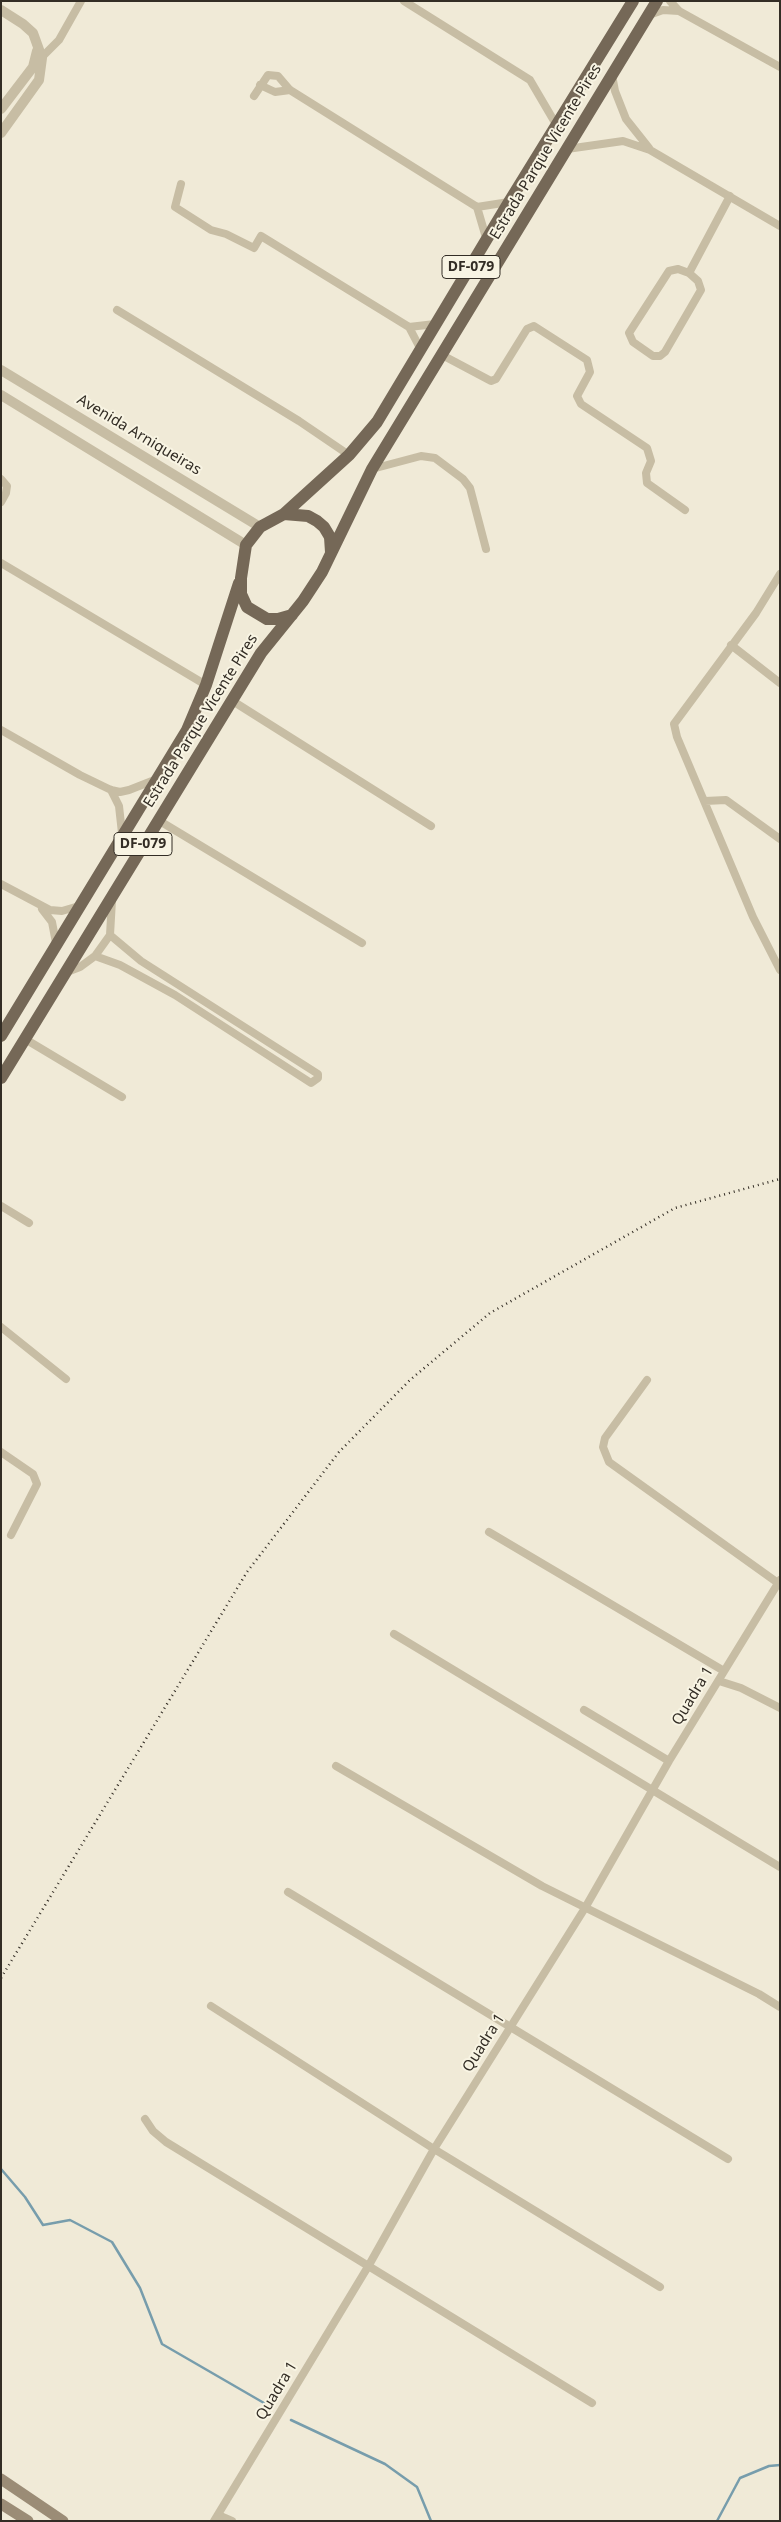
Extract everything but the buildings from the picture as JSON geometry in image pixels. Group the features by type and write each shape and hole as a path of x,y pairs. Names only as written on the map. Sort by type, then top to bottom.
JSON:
{"main road":[{"name":"Estrada Parque Vicente Pires","path":"284,514 349,455 377,422 509,202 634,1"},
{"name":"Estrada Parque Vicente Pires","path":"331,555 372,469 657,1"},
{"name":"DF-079","path":"284,514 260,527 246,545 241,578 241,594 247,608 267,619 278,619 292,615 315,584 331,555"},
{"path":"284,514 308,516 324,527 330,537 331,555"},
{"name":"Estrada Parque Vicente Pires","path":"2,1032 187,730 206,685 241,578"},
{"name":"Estrada Parque Vicente Pires","path":"1,1078 261,652 292,615"},
{"path":"1,2479 63,2521"},
{"path":"1,2504 28,2521"}],"street":[{"path":"1,109 33,67 40,53 59,40 81,1"},
{"path":"404,1 530,80 557,126"},
{"path":"670,1 679,11 780,67"},
{"path":"1,10 33,33 40,53 39,80 1,133"},
{"path":"648,15 663,10 679,11"},
{"path":"254,96 268,75 278,76 290,90 477,207 509,202"},
{"path":"612,75 615,91 626,120 650,150"},
{"path":"260,85 274,92 290,90"},
{"path":"566,149 623,141 650,150 780,226"},
{"path":"181,184 175,207 211,230 226,234 254,248 260,236 409,327 421,350"},
{"path":"689,273 730,196"},
{"path":"477,207 487,241"},
{"path":"678,269 689,273 700,285 699,296 665,352 660,356 653,356 630,338 631,328 669,271 678,269"},
{"path":"117,310 299,421 349,455"},
{"path":"409,327 435,324"},
{"path":"442,355 490,381 496,379 527,328 534,326 587,360 590,372 577,396 581,404 646,448 650,461 646,473 647,483 685,510"},
{"name":"Avenida Arniqueiras","path":"1,370 260,527"},
{"path":"1,395 246,545"},
{"path":"372,469 421,456 435,458 463,479 470,488 486,548"},
{"path":"1,479 7,486 1,502"},
{"path":"1,563 206,685"},
{"path":"780,574 756,613 674,724 677,737 753,917 780,970"},
{"path":"731,645 780,683"},
{"path":"231,700 431,826"},
{"path":"1,730 80,775 111,790 120,792 129,790 159,778"},
{"path":"111,790 119,806 122,836"},
{"path":"705,800 726,800 780,839"},
{"path":"158,820 362,943"},
{"path":"1,884 36,904 54,911 81,905"},
{"path":"65,972 80,967 95,956 110,935 112,894"},
{"path":"36,904 52,922 56,945"},
{"path":"95,956 135,973 175,995 311,1083 318,1078 318,1074 141,961 110,935"},
{"path":"135,973 141,961"},
{"path":"175,995 180,986"},
{"path":"233,1031 238,1023"},
{"path":"25,1040 122,1097"},
{"path":"1,1206 29,1223"},
{"path":"1,1327 66,1379"},
{"path":"647,1380 605,1438 603,1447 609,1462 779,1582"},
{"path":"1,1452 33,1474 37,1484 11,1535"},
{"path":"489,1532 724,1671"},
{"name":"Quadra 1","path":"216,2518 369,2265 434,2149 585,1908 669,1761 779,1582"},
{"path":"394,1634 780,1867"},
{"path":"719,1681 741,1688 780,1708"},
{"path":"584,1710 669,1761"},
{"path":"336,1766 496,1859 585,1908 759,1994 780,2007"},
{"path":"288,1892 728,2159"},
{"path":"212,2006 434,2149 660,2286"},
{"path":"145,2119 153,2131 166,2142 592,2403"},
{"path":"216,2518 232,2521"}],"waterway":[{"path":"1,2169 25,2197 43,2225 70,2220 112,2242 140,2288 162,2344 264,2403"},
{"path":"291,2420 385,2464 417,2487 431,2521"},
{"path":"717,2521 740,2478 769,2466 780,2465"}],"railway":[{"path":"1,1978 247,1572 339,1452 410,1380 490,1313 675,1208 780,1179"}]}
